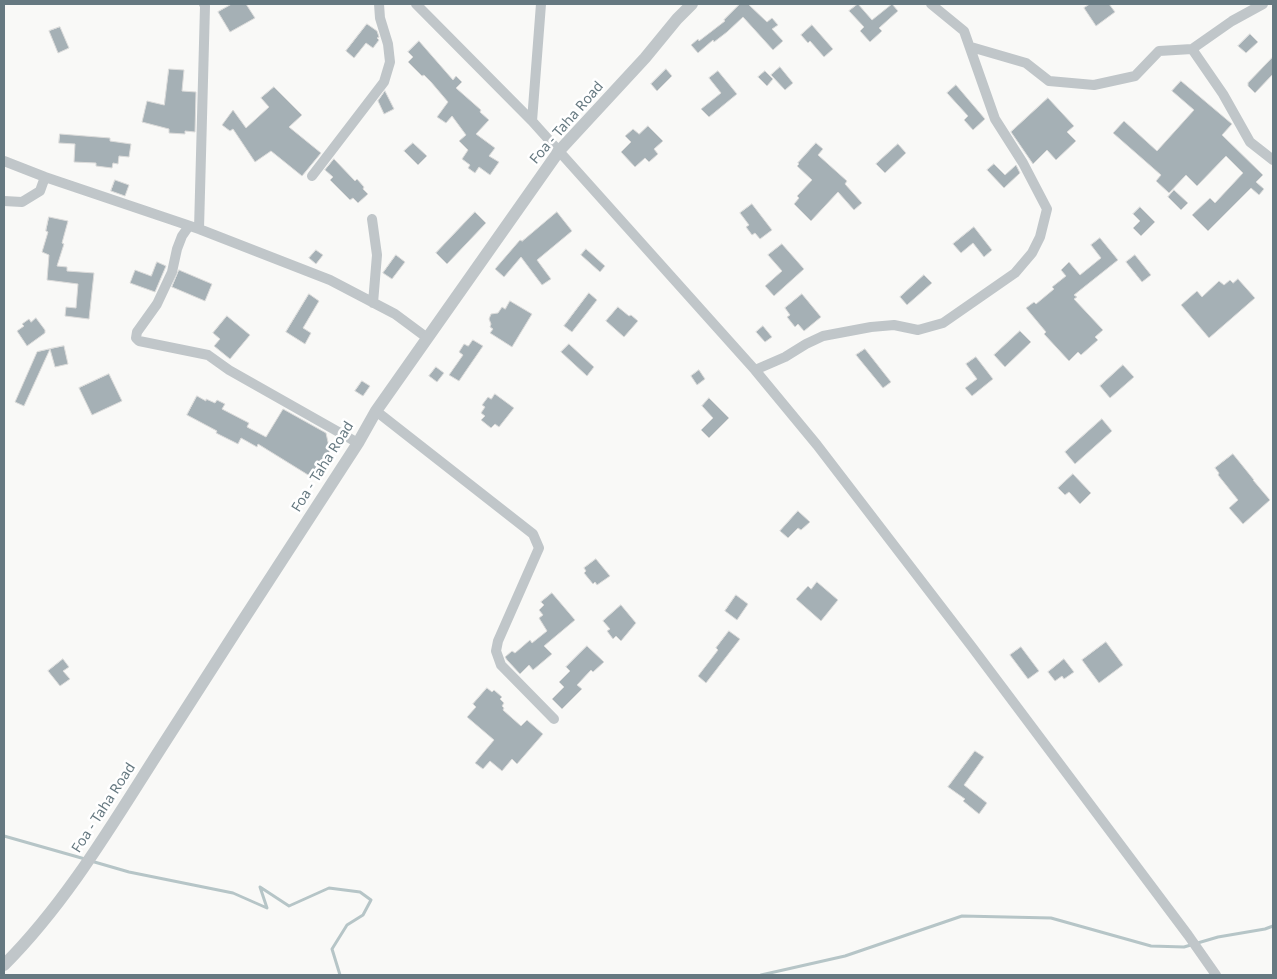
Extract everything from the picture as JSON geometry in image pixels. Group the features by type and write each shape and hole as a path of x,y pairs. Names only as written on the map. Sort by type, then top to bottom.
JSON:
{"street":[{"path":"194,227 206,6 204,4"},
{"path":"312,176 384,82 390,62 388,44 380,18 379,4"},
{"path":"416,4 532,121 756,370 817,445 972,647 1216,975"},
{"path":"532,121 541,4"},
{"name":"Foa - Taha Road","path":"4,965 44,920 96,848 358,442 376,411 426,337 559,151 692,4"},
{"path":"756,370 785,357 823,336 871,327 894,325 918,330 943,323 1015,273 1032,253 1040,237 1047,209 1023,163 995,119 964,31 931,4"},
{"path":"971,47 1026,63 1049,80 1094,85 1135,76 1159,51 1192,49 1232,21 1263,4"},
{"path":"1192,49 1223,94 1250,142 1273,160"},
{"path":"4,161 45,177 194,227 330,280 395,314 426,337"},
{"path":"4,201 22,202 40,192 45,177"},
{"path":"372,219 377,255 373,303"},
{"path":"194,227 182,236 172,272 157,304 137,332 136,338 139,342 208,355 229,370 358,442"},
{"path":"376,411 533,534 539,548 498,642 496,651 501,665 554,719"}],"building":[{"path":"232,4 246,4 255,18 230,32 218,12"},
{"path":"740,4 748,4 767,22 772,18 778,25 772,29 783,41 773,50 743,17 727,32 714,42 713,40 698,53 691,45 725,21"},
{"path":"858,4 872,20 892,4 898,11 879,28 882,31 870,42 860,31 864,27 849,11"},
{"path":"1090,4 1109,4 1115,12 1096,26 1084,8"},
{"path":"367,24 377,31 379,37 377,38 379,40 373,48 366,43 354,58 346,51"},
{"path":"812,25 833,49 824,57 810,41 808,43 801,35"},
{"path":"60,27 69,48 58,53 49,31"},
{"path":"1250,34 1258,42 1246,53 1238,46"},
{"path":"419,41 453,80 456,76 462,82 456,88 481,110 480,112 489,120 476,134 495,148 489,156 499,162 490,175 479,167 475,173 468,168 470,165 462,159 468,150 459,141 466,135 452,116 446,123 437,117 448,102 424,75 422,76 408,62 413,57 408,52"},
{"path":"1273,57 1273,74 1255,93 1248,86 1248,83"},
{"path":"780,67 793,83 785,90 771,75"},
{"path":"169,69 184,70 182,91 196,92 195,132 185,131 185,134 169,133 169,129 142,122 147,101 164,105"},
{"path":"666,69 672,76 657,91 651,84"},
{"path":"718,71 737,94 709,117 701,109 721,93 709,78"},
{"path":"765,71 773,79 767,86 758,77"},
{"path":"1181,81 1232,124 1222,135 1263,175 1256,182 1264,189 1259,195 1251,188 1208,231 1192,215 1210,198 1215,203 1243,173 1226,156 1197,186 1186,175 1169,193 1156,181 1161,175 1113,133 1124,121 1157,151 1194,110 1172,91"},
{"path":"956,85 985,119 973,130 964,120 968,116 947,93"},
{"path":"274,87 302,115 289,127 321,153 302,176 271,151 255,162 233,129 230,131 222,125 233,110 246,128 269,107 261,98"},
{"path":"385,91 394,109 384,114 378,101"},
{"path":"1048,98 1074,126 1067,132 1076,141 1056,160 1047,150 1033,164 1011,132"},
{"path":"648,126 663,141 654,149 658,154 649,162 645,158 635,167 621,152 631,142 625,136 633,129 639,134"},
{"path":"60,134 110,138 110,141 131,144 129,157 119,156 118,164 113,163 112,168 96,166 96,163 74,162 75,144 59,143"},
{"path":"413,143 427,156 418,165 404,151"},
{"path":"816,143 823,149 818,155 847,181 845,184 862,203 854,210 838,192 811,221 794,204 799,198 797,196 812,180 797,166 798,163"},
{"path":"898,144 906,153 885,173 876,164"},
{"path":"334,159 355,181 357,179 368,194 358,203 353,198 350,200 330,180 333,177 325,170"},
{"path":"994,164 1005,175 1016,165 1020,173 1004,188 987,170"},
{"path":"115,180 129,185 125,196 111,191"},
{"path":"1174,190 1188,203 1181,210 1168,197"},
{"path":"752,204 772,230 760,239 755,233 752,235 746,227 749,225 740,213"},
{"path":"1140,207 1155,222 1141,236 1133,228 1140,221 1133,214"},
{"path":"475,212 486,223 447,264 436,253"},
{"path":"557,212 572,231 537,260 551,279 542,285 521,257 504,277 495,269 520,240 522,241"},
{"path":"49,217 68,221 62,243 64,244 57,266 67,267 67,271 94,273 89,319 65,316 66,307 76,308 78,284 47,280 49,255 42,252 48,232 46,231"},
{"path":"974,227 992,250 984,257 973,243 961,253 953,244"},
{"path":"1100,238 1118,260 1074,295 1077,297 1074,299 1103,330 1095,337 1098,340 1081,355 1078,352 1069,361 1044,334 1046,332 1026,308 1034,302 1036,304 1054,289 1052,287 1066,276 1061,270 1069,262 1080,275 1101,258 1091,245"},
{"path":"782,244 804,269 774,296 765,286 782,271 768,255"},
{"path":"586,249 605,266 600,272 581,255"},
{"path":"316,250 323,255 316,264 309,258"},
{"path":"396,255 405,262 392,279 383,273"},
{"path":"1135,255 1151,275 1142,282 1126,262"},
{"path":"157,262 166,266 155,292 130,283 135,270 151,276"},
{"path":"179,270 212,284 205,301 172,287"},
{"path":"924,275 932,283 907,305 900,297"},
{"path":"1238,279 1255,298 1209,338 1181,305 1197,291 1202,297 1219,281 1224,285 1230,280 1233,283"},
{"path":"589,293 597,300 572,332 564,326"},
{"path":"309,294 319,301 303,328 311,333 305,344 286,332"},
{"path":"802,294 821,317 804,331 798,324 795,327 787,317 790,315 785,308"},
{"path":"510,301 532,314 512,347 490,333 493,329 490,327 489,319 491,314 498,313 502,307 505,309"},
{"path":"618,307 638,321 624,337 606,321"},
{"path":"227,316 250,335 230,359 214,346 220,339 213,333"},
{"path":"36,318 45,330 45,333 27,346 17,331 29,319 31,322"},
{"path":"763,326 772,337 765,342 756,332"},
{"path":"1020,331 1031,342 1005,367 994,355"},
{"path":"473,340 483,346 459,381 449,375 463,355 459,352 464,344 468,346"},
{"path":"569,344 594,367 587,376 561,352"},
{"path":"64,346 68,364 55,367 50,349"},
{"path":"50,349 24,406 15,402 37,352"},
{"path":"865,349 891,382 883,388 856,355"},
{"path":"976,357 993,379 972,396 965,388 977,379 966,364"},
{"path":"1123,365 1134,377 1110,398 1100,386"},
{"path":"436,367 444,373 437,382 429,376"},
{"path":"699,370 705,379 697,385 691,376"},
{"path":"109,374 122,401 92,415 79,388"},
{"path":"362,381 370,386 363,396 355,391"},
{"path":"495,394 514,408 499,427 495,424 491,428 481,420 485,416 481,413 485,407 482,405 488,397 491,399"},
{"path":"197,396 206,401 206,399 215,403 217,400 225,404 222,409 249,423 247,427 266,437 283,409 326,433 330,451 313,478 258,444 257,447 241,438 238,444 187,415"},
{"path":"709,398 729,418 709,438 701,430 713,418 702,406"},
{"path":"1102,419 1112,431 1075,464 1065,452"},
{"path":"1233,454 1270,500 1243,524 1229,508 1238,500 1218,475 1219,473 1215,468"},
{"path":"1073,474 1091,493 1080,504 1069,492 1065,495 1058,488"},
{"path":"798,511 810,522 801,530 798,528 788,538 780,531"},
{"path":"596,559 610,576 597,585 595,582 593,584 584,573 586,571 584,568"},
{"path":"817,582 838,600 821,621 796,599 808,586 811,589"},
{"path":"552,593 575,620 544,646 552,654 533,670 529,665 520,674 505,657 512,651 515,653 530,640 532,643 547,631 539,618 543,615 539,610 544,605 541,602"},
{"path":"736,595 748,604 737,620 725,611"},
{"path":"621,605 636,623 621,641 616,636 613,639 607,631 610,629 603,621"},
{"path":"729,631 740,639 706,683 698,676 718,650 716,648"},
{"path":"1106,642 1123,665 1099,683 1082,660"},
{"path":"587,646 604,662 593,672 591,670 577,685 582,689 562,709 552,699 564,687 559,682 570,671 566,667"},
{"path":"1021,647 1039,671 1028,679 1010,655"},
{"path":"63,659 69,667 63,671 70,679 60,686 48,671"},
{"path":"1064,659 1074,672 1064,679 1062,676 1055,681 1048,672"},
{"path":"487,688 492,692 494,690 502,697 500,699 504,703 502,706 503,710 521,726 527,720 543,734 517,764 512,759 502,771 490,761 483,769 475,763 494,740 467,717 476,707 473,704"},
{"path":"975,751 984,757 964,785 987,803 979,814 963,801 965,799 948,787"}],"waterway":[{"path":"4,836 85,859"},
{"path":"91,861 129,872 233,893 267,908 260,887 289,906 329,888 360,892 371,900 363,915 347,925 332,949 340,975"},
{"path":"761,975 845,956 962,916 1051,918 1151,946 1184,947 1218,937 1273,926"}]}
